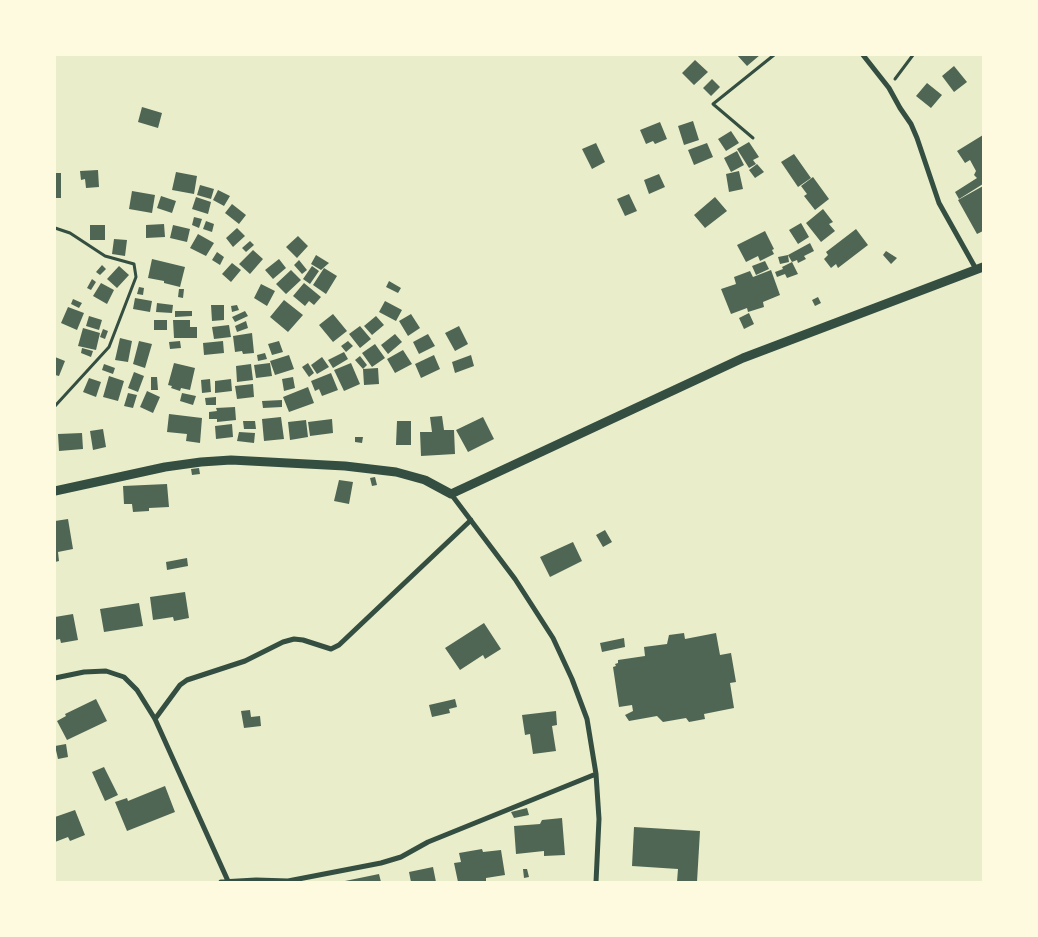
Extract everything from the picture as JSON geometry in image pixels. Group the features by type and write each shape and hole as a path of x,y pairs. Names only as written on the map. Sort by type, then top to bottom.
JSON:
{"street":[{"path":"451,494 743,358 979,268 934,190 911,124 889,88 863,55"},
{"path":"55,491 165,467 231,460 345,466 396,472 425,480 451,494 515,579 553,638 572,679 587,719 596,774 599,819 596,882"},
{"path":"155,719 180,685 187,680 246,661 283,642 294,639 331,649 339,645 471,520"},
{"path":"55,678 84,672 106,671 124,677 137,690 155,719 228,881"},
{"path":"221,882 289,881 381,863 401,857 428,842 596,774"}],"path":[{"path":"753,138 713,104 774,55"},
{"path":"889,88 913,55"},
{"path":"55,228 70,233 105,256 134,264 136,277 109,347 55,406"}],"building":[{"path":"737,55 760,55 747,66"},
{"path":"695,60 708,72 694,85 682,73"},
{"path":"954,66 967,82 954,92 942,76"},
{"path":"712,79 720,87 711,96 703,88"},
{"path":"927,83 942,95 931,108 916,96"},
{"path":"142,107 162,113 158,128 138,122"},
{"path":"693,121 699,140 684,145 678,126"},
{"path":"660,122 667,139 655,144 653,141 646,144 640,130"},
{"path":"731,131 739,143 726,151 718,139"},
{"path":"983,135 983,184 959,199 955,192 977,178 974,175 976,171 970,160 965,163 957,151"},
{"path":"749,142 759,157 753,160 756,164 749,168 737,149"},
{"path":"596,143 605,162 592,169 582,149"},
{"path":"707,143 713,157 694,165 688,150"},
{"path":"737,151 744,165 731,172 724,158"},
{"path":"794,154 811,178 798,187 781,162"},
{"path":"757,164 764,172 755,178 749,170"},
{"path":"98,170 99,187 86,188 85,179 81,180 80,171"},
{"path":"739,171 743,189 729,192 726,174"},
{"path":"176,172 197,176 194,194 172,190"},
{"path":"55,173 61,173 61,198 55,198"},
{"path":"659,174 665,187 649,194 644,180"},
{"path":"813,177 829,199 815,210 804,196 807,194 801,186"},
{"path":"200,185 214,189 211,199 197,195"},
{"path":"983,186 983,231 977,234 958,200"},
{"path":"218,190 230,196 224,206 213,200"},
{"path":"132,191 155,195 152,213 129,209"},
{"path":"629,194 637,211 625,216 617,199"},
{"path":"161,196 176,201 172,213 157,208"},
{"path":"196,197 211,202 208,214 192,209"},
{"path":"715,197 727,211 705,228 694,215"},
{"path":"232,204 246,215 239,224 225,213"},
{"path":"823,209 833,222 829,224 835,231 821,242 806,223"},
{"path":"194,217 202,219 199,228 192,225"},
{"path":"206,221 214,224 212,232 203,229"},
{"path":"801,223 809,237 798,244 789,230"},
{"path":"164,224 165,237 146,238 146,225"},
{"path":"90,225 105,225 105,240 90,240"},
{"path":"173,225 190,229 187,242 170,238"},
{"path":"237,228 245,236 233,247 226,238"},
{"path":"856,229 868,245 838,268 836,264 831,268 824,259 828,255 826,252"},
{"path":"765,231 774,249 772,250 774,254 760,261 758,256 746,262 737,245"},
{"path":"198,234 214,243 206,256 190,248"},
{"path":"298,236 308,246 297,258 286,247"},
{"path":"114,239 127,240 125,256 112,254"},
{"path":"250,241 254,245 246,252 242,248"},
{"path":"810,243 814,251 804,256 806,259 798,263 797,260 792,262 788,255"},
{"path":"253,250 263,259 250,274 239,264"},
{"path":"886,251 897,258 891,264 883,255"},
{"path":"217,252 224,257 220,265 212,260"},
{"path":"316,255 329,263 321,270 311,264"},
{"path":"788,255 789,262 780,264 778,257"},
{"path":"152,259 185,267 180,287 148,278"},
{"path":"279,259 286,268 273,279 265,270"},
{"path":"299,260 307,270 302,274 294,265"},
{"path":"765,261 769,269 756,275 752,266"},
{"path":"792,262 798,274 787,278 785,274 777,277 775,272"},
{"path":"232,263 241,270 231,282 222,274"},
{"path":"102,265 106,269 100,275 96,272"},
{"path":"119,266 129,275 117,288 107,279"},
{"path":"312,266 319,271 310,284 303,279"},
{"path":"324,268 337,276 326,294 313,285"},
{"path":"291,270 301,280 286,294 276,284"},
{"path":"771,270 780,295 763,302 764,307 748,312 747,308 731,314 721,289 736,284 734,277 750,271 753,277"},
{"path":"92,279 96,282 91,290 87,288"},
{"path":"389,281 401,288 398,293 386,287"},
{"path":"101,283 114,290 107,304 93,296"},
{"path":"304,283 321,297 314,305 309,301 305,306 293,296"},
{"path":"261,284 275,291 267,306 254,298"},
{"path":"139,287 144,288 143,295 137,294"},
{"path":"179,289 184,289 183,298 178,297"},
{"path":"818,297 821,303 815,306 812,300"},
{"path":"135,298 152,301 150,312 133,309"},
{"path":"73,299 82,303 79,308 71,304"},
{"path":"284,300 303,315 288,332 270,317"},
{"path":"385,301 402,310 396,321 379,312"},
{"path":"157,303 173,305 172,313 156,312"},
{"path":"211,305 224,305 224,320 212,321"},
{"path":"237,305 239,310 232,312 231,306"},
{"path":"68,307 84,313 77,330 61,323"},
{"path":"175,311 192,311 192,316 175,317"},
{"path":"245,311 248,316 235,322 232,317"},
{"path":"749,313 754,324 744,329 739,318"},
{"path":"333,314 347,331 333,342 319,325"},
{"path":"411,314 420,328 408,336 399,321"},
{"path":"89,316 102,320 99,330 86,326"},
{"path":"376,316 384,325 372,335 364,326"},
{"path":"154,320 167,320 167,330 154,330"},
{"path":"173,320 190,320 190,327 197,327 197,338 174,338"},
{"path":"246,321 248,328 237,332 235,326"},
{"path":"229,325 231,337 214,339 212,327"},
{"path":"360,326 371,339 360,348 349,334"},
{"path":"459,326 468,344 455,351 445,333"},
{"path":"83,328 100,333 96,350 78,346"},
{"path":"103,329 108,331 105,339 100,337"},
{"path":"252,333 254,353 243,354 242,351 235,352 233,336"},
{"path":"395,334 402,342 388,354 381,345"},
{"path":"428,334 435,346 419,354 413,342"},
{"path":"120,338 132,341 128,362 115,360"},
{"path":"139,341 152,344 145,368 133,364"},
{"path":"180,341 181,348 170,349 169,342"},
{"path":"223,341 224,353 204,355 203,343"},
{"path":"279,341 283,352 272,355 268,344"},
{"path":"348,341 353,346 346,352 341,346"},
{"path":"375,344 385,358 372,367 362,353"},
{"path":"82,348 93,351 91,357 81,353"},
{"path":"403,350 412,364 395,373 387,359"},
{"path":"344,352 348,359 333,368 328,360"},
{"path":"265,353 267,359 258,361 257,355"},
{"path":"289,355 294,369 275,375 270,361"},
{"path":"434,355 440,369 421,378 415,364"},
{"path":"471,355 474,366 455,373 452,362"},
{"path":"360,356 367,365 363,369 355,360"},
{"path":"55,357 65,361 59,376 55,375"},
{"path":"322,357 329,367 317,374 311,365"},
{"path":"174,363 195,368 190,390 181,388 180,391 168,385"},
{"path":"270,363 272,376 256,378 254,365"},
{"path":"308,363 314,373 309,377 302,367"},
{"path":"351,363 360,384 344,391 334,370"},
{"path":"104,364 115,368 113,374 102,370"},
{"path":"251,364 253,380 237,382 236,366"},
{"path":"378,368 379,384 364,385 363,369"},
{"path":"134,372 144,376 138,392 128,388"},
{"path":"331,373 338,390 322,396 319,389 315,391 311,381"},
{"path":"109,376 124,381 118,401 103,397"},
{"path":"151,377 157,377 158,390 151,390"},
{"path":"293,377 295,388 284,391 282,379"},
{"path":"89,378 101,382 96,397 83,392"},
{"path":"210,379 211,392 202,393 201,380"},
{"path":"231,379 232,391 215,393 215,381"},
{"path":"253,384 254,397 237,399 235,386"},
{"path":"308,387 314,403 289,412 283,397"},
{"path":"147,391 160,397 153,413 140,407"},
{"path":"128,393 137,395 133,408 124,406"},
{"path":"182,393 196,396 193,405 180,401"},
{"path":"216,397 216,405 206,405 205,398"},
{"path":"282,400 282,407 263,408 262,401"},
{"path":"235,407 236,420 217,422 217,419 209,419 209,412 217,411 216,408"},
{"path":"169,414 202,418 200,443 186,441 187,434 167,432"},
{"path":"442,416 444,430 454,430 455,454 421,456 420,432 432,432 430,417"},
{"path":"281,417 284,439 264,441 262,419"},
{"path":"483,417 494,439 468,452 456,430"},
{"path":"332,419 333,433 310,436 308,422"},
{"path":"306,420 308,437 290,440 288,422"},
{"path":"243,421 255,421 256,429 244,429"},
{"path":"397,421 411,421 411,445 396,445"},
{"path":"232,424 233,437 216,439 215,426"},
{"path":"103,429 106,447 93,450 90,431"},
{"path":"239,432 255,433 254,443 237,441"},
{"path":"82,433 83,449 59,451 58,434"},
{"path":"355,437 363,437 362,443 355,442"},
{"path":"199,468 200,474 192,475 191,469"},
{"path":"375,477 377,485 372,486 370,478"},
{"path":"339,480 353,482 349,504 334,501"},
{"path":"167,484 169,507 149,508 149,511 133,512 132,504 124,504 123,486"},
{"path":"68,519 73,549 58,552 59,561 55,562 55,521"},
{"path":"605,530 612,542 603,547 596,535"},
{"path":"573,542 582,561 550,577 540,557"},
{"path":"187,558 188,566 167,570 166,562"},
{"path":"185,592 189,618 174,621 173,617 153,620 150,597"},
{"path":"139,603 143,626 104,632 100,609"},
{"path":"73,614 78,640 61,643 60,639 55,640 55,617"},
{"path":"484,623 501,649 485,659 483,655 460,670 445,648"},
{"path":"684,633 685,639 716,633 720,655 731,653 736,682 730,683 734,708 704,714 705,719 689,722 686,718 663,722 657,716 629,721 625,715 633,711 632,705 619,707 613,667 616,666 615,664 618,663 618,660 645,656 644,647 667,644 669,635"},
{"path":"624,638 625,647 602,652 600,643"},
{"path":"96,699 107,721 67,740 57,721 66,716 65,714"},
{"path":"455,699 457,707 449,709 450,713 432,717 429,705"},
{"path":"250,710 251,717 260,716 261,726 244,728 241,711"},
{"path":"556,711 557,725 552,726 556,751 533,754 530,734 525,735 522,715"},
{"path":"66,744 68,757 58,759 55,746"},
{"path":"104,767 118,795 105,801 92,772"},
{"path":"165,786 175,812 127,831 115,802 127,798 128,801"},
{"path":"527,808 529,815 514,818 511,812"},
{"path":"75,810 85,835 70,841 68,837 55,842 55,817"},
{"path":"562,818 565,855 544,856 544,851 516,854 514,826 540,824 542,820"},
{"path":"634,827 700,831 697,882 677,882 678,869 632,866"},
{"path":"482,849 483,852 501,850 505,875 486,878 486,882 458,882 454,863 461,862 459,853"},
{"path":"433,867 436,882 411,882 409,872"},
{"path":"523,869 527,869 529,877 524,878"},
{"path":"379,874 381,882 345,882 345,881"}]}
